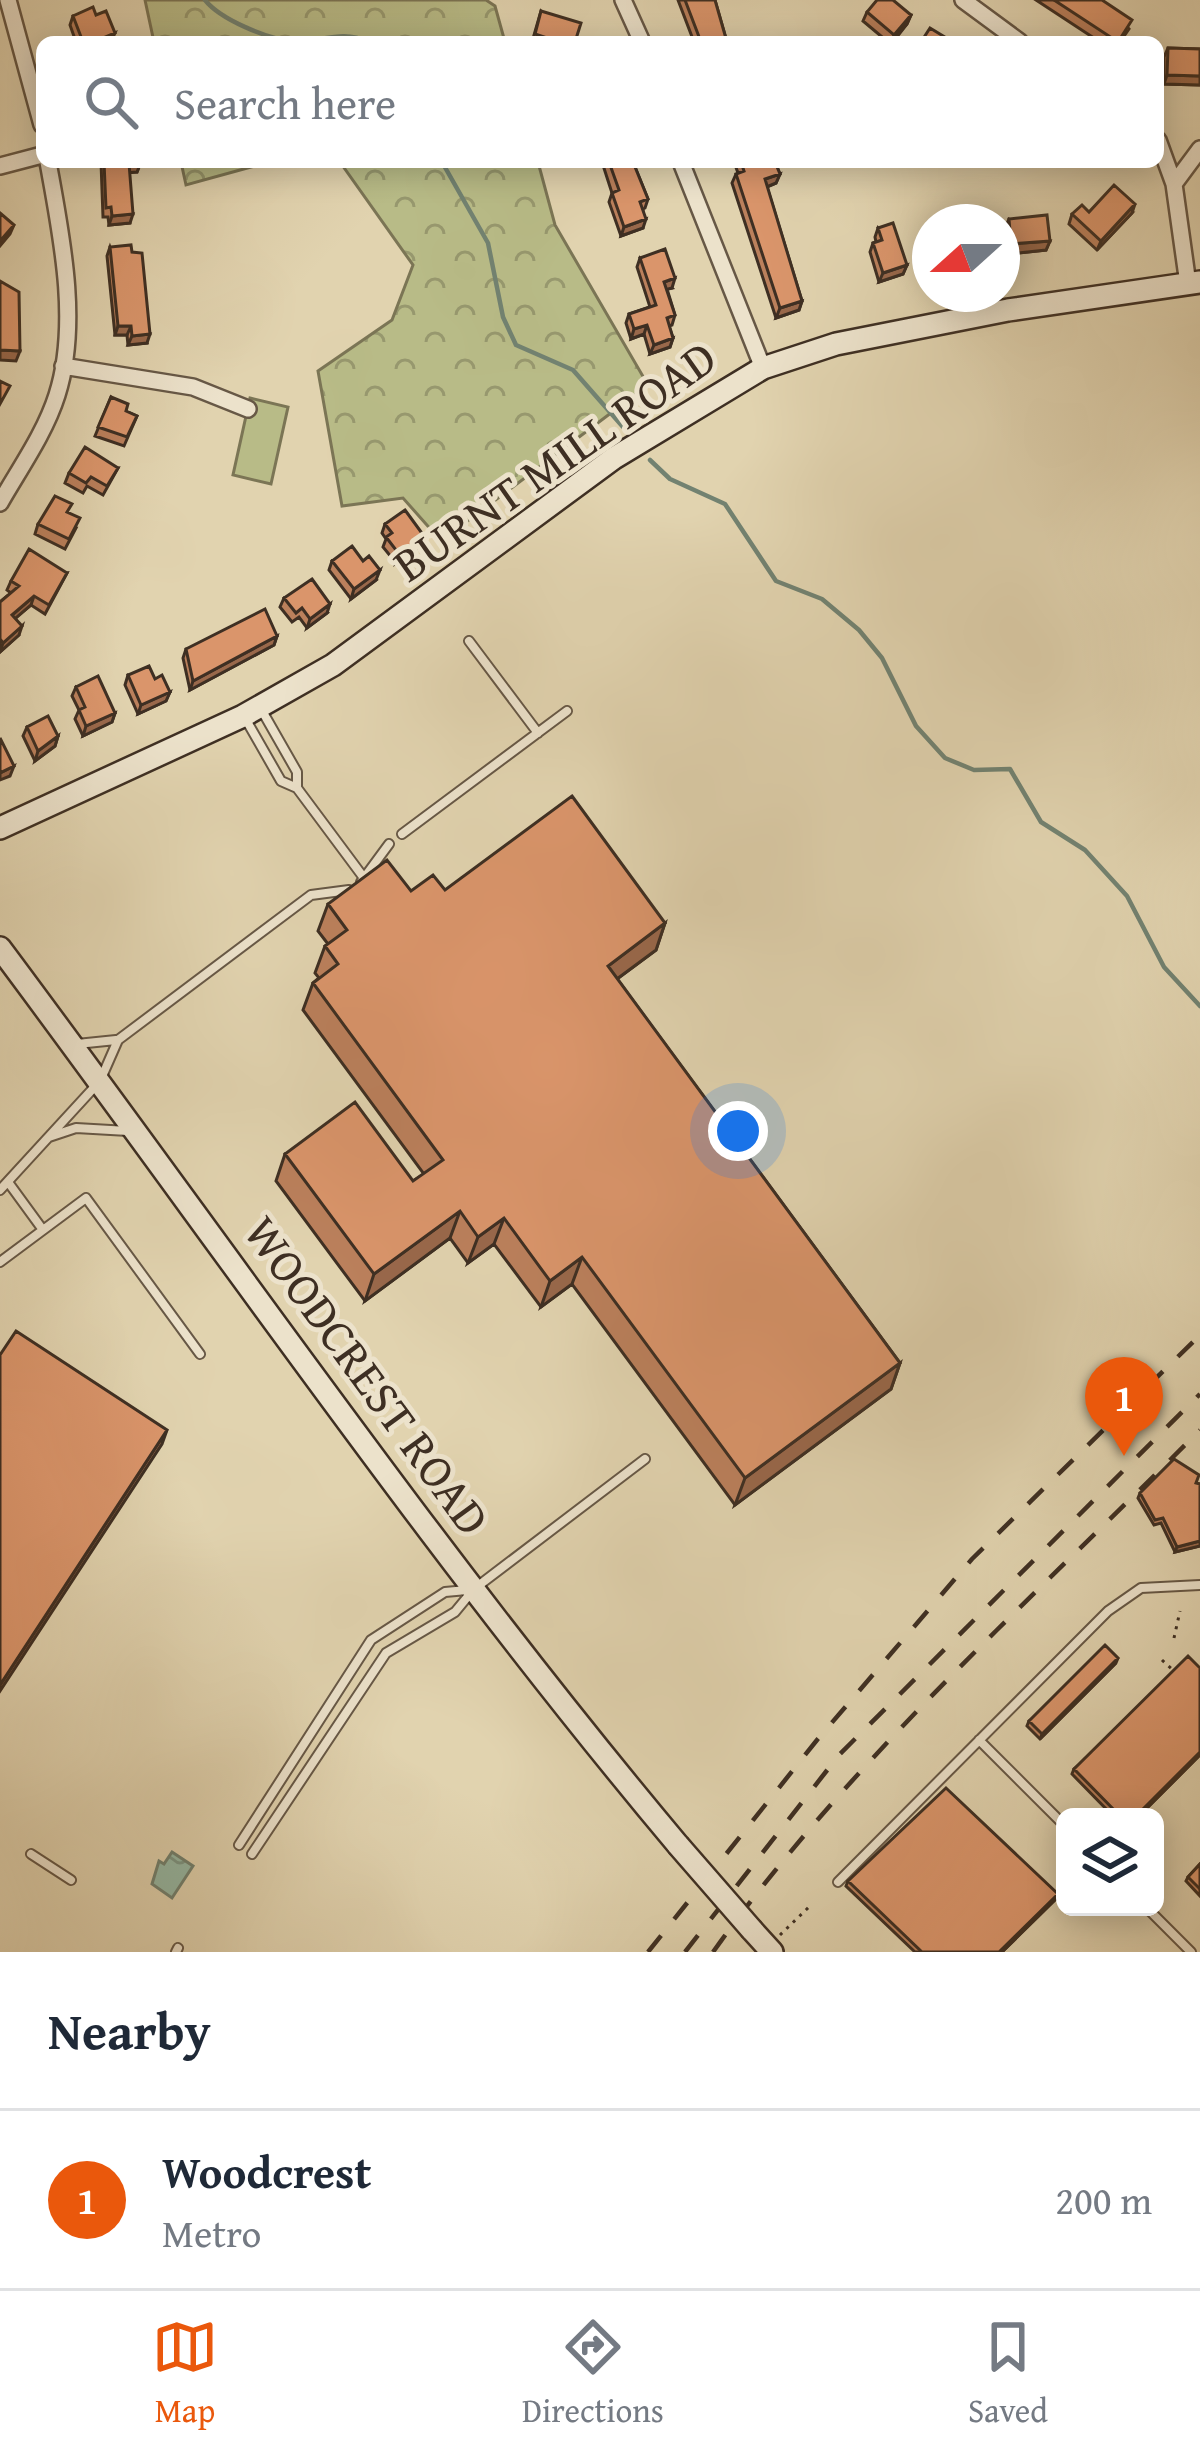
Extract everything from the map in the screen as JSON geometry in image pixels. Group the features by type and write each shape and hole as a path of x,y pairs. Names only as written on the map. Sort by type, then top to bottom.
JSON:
{"main road":[{"name":"BURNT MILL ROAD","path":"0,829 252,712 368,640 614,458 763,368 836,344 1008,310 1194,283"},
{"name":"WOODCREST ROAD","path":"0,948 474,1589 678,1845 752,1930 776,1944"}],"street":[{"path":"8,0 36,103"},
{"path":"623,0 639,36"},
{"path":"963,0 1012,36"},
{"path":"1174,184 1200,148"},
{"path":"1164,156 1194,283"},
{"path":"0,166 36,157"},
{"path":"0,503 37,441 63,366 66,298 49,168"},
{"path":"683,168 763,368"},
{"path":"63,366 193,387 248,409"}],"lane":[{"path":"469,641 538,733"},
{"path":"402,834 567,711"},
{"path":"252,712 297,772 297,788"},
{"path":"252,712 281,781 297,788 364,878"},
{"path":"43,1231 4,1186 100,1082 118,1040 311,896 346,892 364,878 389,844"},
{"path":"73,1045 118,1040"},
{"path":"47,1137 92,1128 138,1133"},
{"path":"0,1262 86,1198 200,1354"},
{"path":"252,1854 386,1652 455,1612 474,1589 645,1459"},
{"path":"838,1882 1124,1600 1142,1588 1200,1585"},
{"path":"239,1845 371,1640 445,1592 474,1589"},
{"path":"979,1740 1056,1817"},
{"path":"31,1854 71,1880"},
{"path":"1155,1916 1191,1952"}],"path":[{"path":"1174,1638 1180,1611"},
{"path":"1162,1660 1178,1676"},
{"path":"776,1944 811,1905"}],"green space":[{"path":"145,0 486,0 495,6 503,36 153,36"},
{"path":"182,168 247,168 186,185"},
{"path":"344,168 540,168 555,225 648,385 441,541 403,498 342,506 318,371 392,320 413,265"},
{"path":"250,398 288,407 271,484 233,475"}],"water":[{"path":"172,1852 193,1866 172,1898 152,1884 159,1861 164,1864"}],"building":[{"path":"685,0 715,0 725,36 699,36"},
{"path":"877,0 893,0 911,15 894,35 867,12"},
{"path":"1054,0 1102,0 1132,20 1122,36 1109,36"},
{"path":"93,7 96,15 106,11 115,33 81,36 73,16"},
{"path":"541,11 581,23 577,36 535,34"},
{"path":"1168,48 1200,49 1200,76 1167,75"},
{"path":"104,168 129,168 133,214 112,216 111,207 106,208"},
{"path":"611,168 635,168 648,199 640,202 646,219 624,227 612,193 619,190"},
{"path":"778,168 780,174 765,179 802,301 780,308 736,174"},
{"path":"1114,185 1135,204 1101,241 1072,214 1082,205 1089,212"},
{"path":"0,213 14,225 1,240 0,239"},
{"path":"1047,215 1050,241 1020,243 1020,218"},
{"path":"893,223 907,265 883,273 873,243 882,240 878,228"},
{"path":"131,245 132,252 142,253 150,334 132,336 131,326 118,326 110,247"},
{"path":"665,249 675,278 664,282 675,315 667,318 673,338 654,345 647,325 634,329 629,314 656,305 640,258"},
{"path":"0,281 19,292 20,351 0,350"},
{"path":"0,381 10,386 0,404"},
{"path":"111,397 128,404 126,411 137,416 127,437 98,427"},
{"path":"85,447 118,468 107,486 91,477 86,483 69,473"},
{"path":"55,496 72,504 67,512 80,518 69,539 38,524"},
{"path":"405,510 424,536 399,554 386,537 392,533 385,524"},
{"path":"352,546 363,561 369,556 380,570 354,589 332,561"},
{"path":"29,549 67,573 49,605 34,596 12,615 22,626 3,643 0,602 19,586 11,581"},
{"path":"312,579 330,604 310,619 302,608 296,613 284,598"},
{"path":"265,609 277,636 193,681 186,649"},
{"path":"149,666 155,679 162,675 170,692 141,705 128,675"},
{"path":"98,676 115,713 86,726 79,710 85,707 76,687"},
{"path":"48,716 58,736 38,751 27,727"},
{"path":"0,738 14,766 0,773"},
{"path":"572,796 665,923 608,966 900,1363 745,1478 582,1257 550,1281 504,1218 478,1237 460,1211 374,1274 285,1154 355,1102 413,1181 443,1160 313,983 338,964 325,946 347,930 328,904 387,860 411,891 433,875 445,890"},
{"path":"16,1331 167,1430 0,1685 0,1355"},
{"path":"1174,1459 1199,1475 1196,1483 1200,1484 1200,1541 1177,1547 1163,1518 1155,1520 1140,1493"},
{"path":"1105,1645 1118,1658 1042,1734 1029,1721"},
{"path":"1188,1656 1200,1668 1200,1752 1144,1808 1112,1808 1074,1769"},
{"path":"946,1788 1056,1896 999,1952 922,1952 848,1881"},
{"path":"1200,1864 1200,1889 1188,1877"}],"waterway":[{"path":"205,0 233,21 270,36"},
{"path":"339,36 348,36"},
{"path":"445,168 488,243 503,317 516,345 573,370 623,427"},
{"path":"650,460 670,479 725,504 776,581 822,599 859,630 882,658 916,726 945,758 974,770 1010,769 1041,822 1085,850 1127,896 1164,967 1200,1006"}],"railway":[{"path":"648,1952 817,1740 972,1559 1200,1335"},
{"path":"685,1952 839,1755 1200,1394"},
{"path":"713,1952 767,1881 884,1746 1200,1430"}],"place":[{"name":"Woodcrest","path":"1124,1456"}]}
